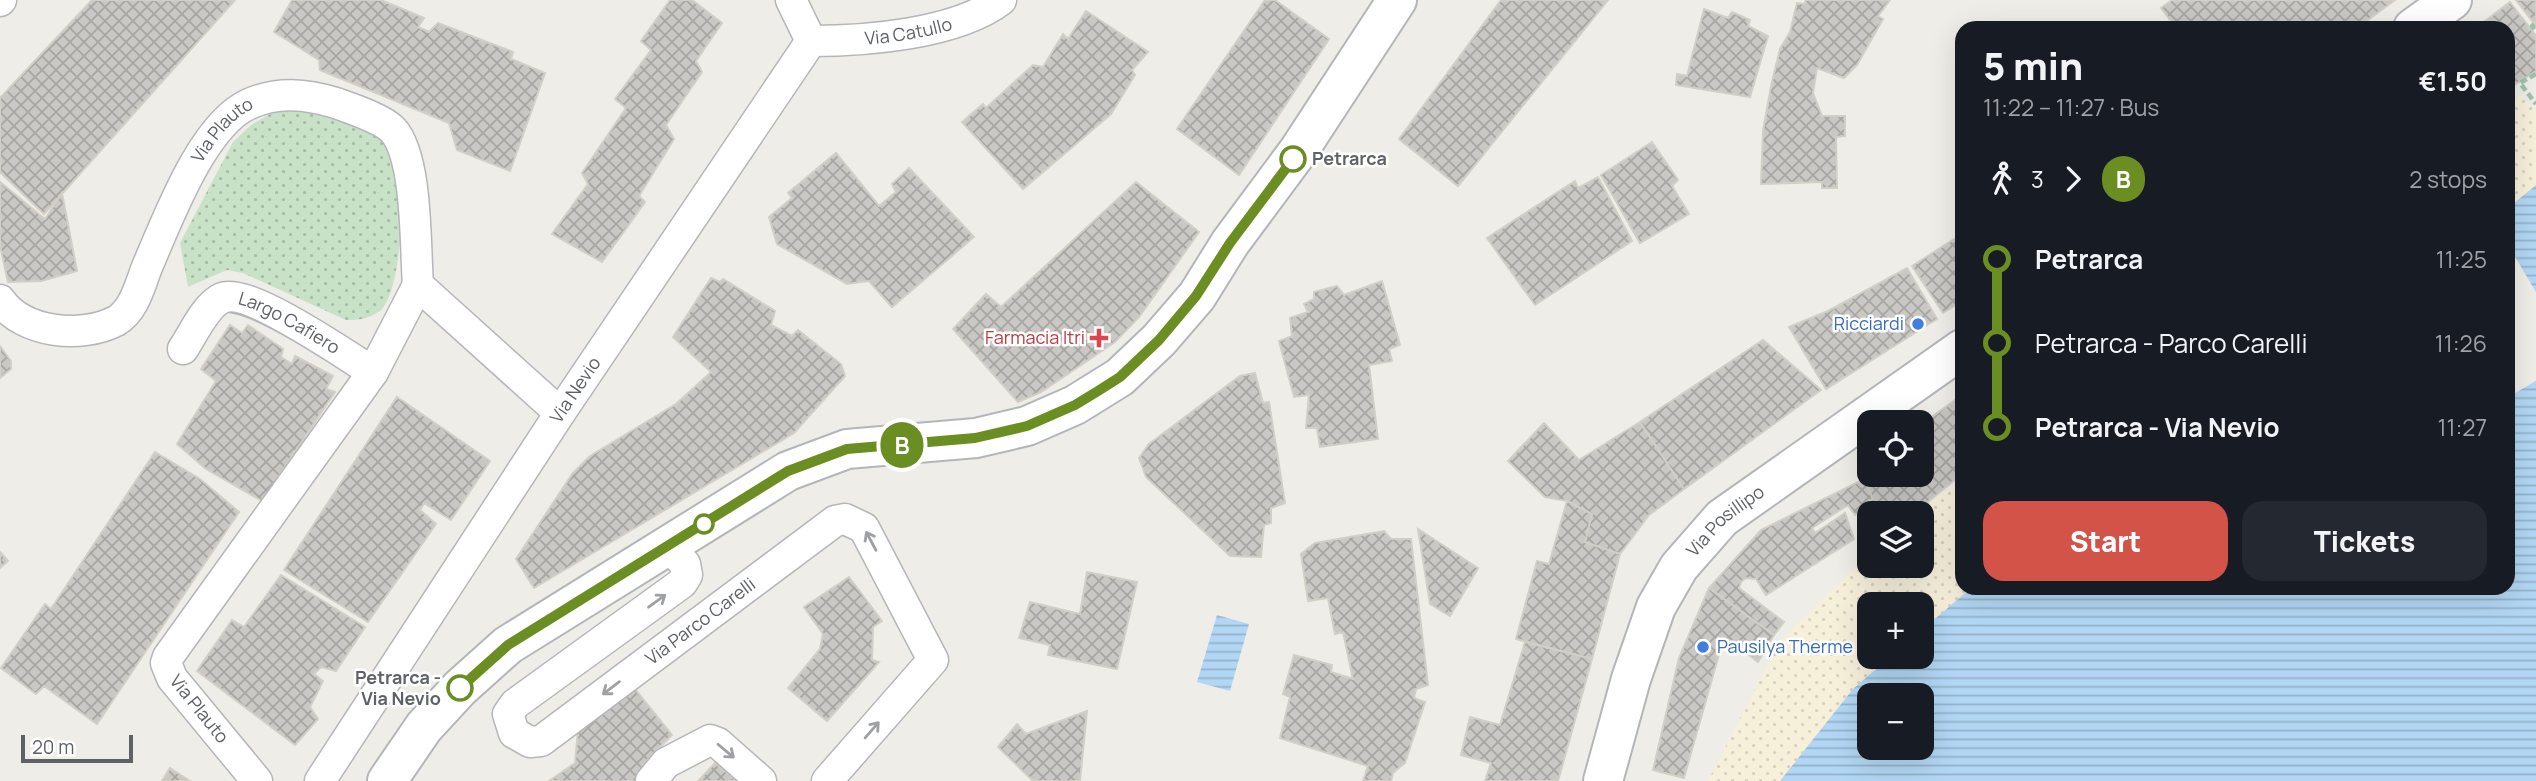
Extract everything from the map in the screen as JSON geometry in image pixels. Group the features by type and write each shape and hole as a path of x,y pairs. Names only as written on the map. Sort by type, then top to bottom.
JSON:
{"street":[{"path":"791,0 811,41"},
{"name":"Via Catullo","path":"811,41 860,41 950,24 975,16 1001,0"},
{"path":"387,781 424,727 460,688 508,645 788,471 847,449 975,438 1027,426 1075,405 1120,377 1159,340 1196,296 1230,243 1299,150 1398,0"},
{"path":"2423,21 2452,0"},
{"name":"Via Nevio","path":"320,781 560,413 811,41"},
{"name":"Via Plauto","path":"0,300 9,314 47,328 72,330 116,320 131,307 161,235 209,138 247,104 277,95 309,94 356,109 393,130 410,168 418,285 373,372 166,663 172,678 257,781"},
{"path":"418,285 560,413"},
{"name":"Largo Cafiero","path":"183,349 213,305 221,299 236,295 300,326 373,372"},
{"name":"Via Posillipo","path":"1603,781 1631,679 1656,607 1679,567 1722,518 1955,354"},
{"name":"Via Parco Carelli","path":"669,547 685,564 687,575 682,583 515,704 509,714 514,733 530,742 541,741 835,521 845,519 864,528 933,660 827,781"},
{"path":"651,781 666,763 710,740 718,743 761,781"}],"path":[{"path":"2535,24 2532,26 2536,32"},
{"path":"2536,74 2520,83 2536,104"}],"sand":[{"path":"2520,95 2536,110 2536,185 2515,202 2515,99"},
{"path":"1955,484 1955,595 1963,595 1934,620 1934,592 1857,592 1857,669 1876,669 1857,683 1780,781 1708,781 1780,641 1857,566 1857,578 1934,578 1934,501 1932,501"}],"green space":[{"path":"301,108 336,115 372,129 390,143 396,156 401,201 399,255 388,298 381,310 369,317 346,320 243,273 227,270 188,287 180,243 233,142 251,125 270,114"}],"water":[{"path":"2536,185 2536,781 1780,781 1857,686 1857,760 1934,760 1934,683 1860,683 1876,669 1934,669 1934,620 1963,595 2515,595 2515,202"},
{"path":"1217,615 1249,624 1230,691 1197,682"}],"pier":[{"path":"2515,257 2536,292 2536,381 2515,393"}],"building":[{"path":"92,0 235,0 44,214 0,172 0,98"},
{"path":"292,0 381,0 424,18 418,27 429,32 438,23 513,52 511,59 545,73 510,171 457,150 449,123 320,70 319,60 274,32"},
{"path":"670,0 692,0 722,23 696,61 702,72 666,125 674,139 639,196 645,202 602,262 552,234 588,184 582,173 626,108 615,99 651,50 641,41"},
{"path":"1265,0 1275,0 1329,39 1239,175 1177,129"},
{"path":"1501,0 1608,0 1458,186 1399,139"},
{"path":"1806,0 1890,0 1878,16 1883,19 1857,65 1844,78 1817,68 1813,93 1822,116 1845,116 1845,136 1836,137 1837,188 1822,188 1822,182 1761,184 1763,131 1780,49 1790,32 1797,3 1804,4"},
{"path":"2172,0 2395,0 2366,21 2171,21 2161,8"},
{"path":"2516,0 2536,0 2536,26"},
{"path":"2510,2 2536,36 2536,71 2515,84 2515,21 2485,21"},
{"path":"1704,9 1728,18 1732,12 1750,20 1748,26 1768,36 1750,97 1676,85 1677,74 1687,76"},
{"path":"1086,11 1148,52 1132,70 1135,75 1111,114 1023,189 962,122 983,104 986,108 1033,65 1043,67 1063,34 1068,39"},
{"path":"1652,142 1678,180 1672,186 1689,214 1640,243 1601,175"},
{"path":"836,153 879,206 896,192 892,184 909,168 974,237 892,307 869,281 847,284 777,244 769,217 792,198 788,193"},
{"path":"1598,177 1632,241 1535,305 1487,238 1575,181 1578,188"},
{"path":"0,182 45,219 62,193 77,271 41,281 8,282 0,246"},
{"path":"1136,182 1199,232 1139,317 1115,342 1041,392 1018,402 953,329 986,294 1001,307"},
{"path":"1955,238 1955,305 1943,313 1912,266"},
{"path":"1907,268 1937,319 1826,389 1789,327 1828,311"},
{"path":"711,278 720,282 723,279 775,311 771,325 792,336 798,330 841,364 845,376 794,433 534,588 516,559 573,473 590,456 676,404 711,372 673,337"},
{"path":"1382,281 1400,345 1389,349 1392,361 1369,365 1378,439 1320,447 1317,428 1306,428 1309,395 1294,397 1279,341 1292,336 1290,318 1308,312 1304,304 1314,299 1314,292 1337,286 1344,295"},
{"path":"230,325 242,333 248,325 283,349 281,357 292,364 295,356 333,376 326,389 335,392 262,501 206,469 177,444 216,381 201,369"},
{"path":"1763,340 1821,390 1684,489 1640,422"},
{"path":"0,346 11,361 11,369 0,378"},
{"path":"1255,373 1263,403 1269,402 1285,503 1271,508 1271,523 1264,525 1261,557 1230,556 1146,477 1139,458 1149,444 1240,376"},
{"path":"397,397 490,461 451,520 424,503 420,510 436,524 368,622 284,570"},
{"path":"1955,400 1955,480 1929,501 1869,501 1873,499 1868,487 1934,487 1934,415"},
{"path":"1640,422 1684,489 1649,515 1620,554 1585,542 1592,514 1567,501 1545,497 1508,461 1544,423 1579,460"},
{"path":"155,452 200,479 239,512 97,724 44,686 36,694 1,668 45,604 51,609"},
{"path":"1857,482 1857,487 1868,487 1873,499 1857,501 1855,515 1848,505 1812,528 1815,533 1845,513 1854,539 1766,595 1756,579 1746,578 1741,582 1739,588 1784,622 1774,635 1709,588 1761,530"},
{"path":"1567,501 1592,514 1585,542 1620,554 1592,659 1516,639 1537,561 1549,564"},
{"path":"1418,529 1478,568 1450,616 1430,604"},
{"path":"1384,531 1391,539 1411,539 1428,685 1416,689 1414,698 1425,702 1405,763 1393,773 1391,781 1363,781 1368,766 1280,738 1290,697 1283,694 1294,655 1332,665 1331,672 1353,679 1343,632 1335,634 1328,598 1308,601 1301,554 1315,543"},
{"path":"0,552 8,561 0,568"},
{"path":"1087,572 1137,582 1117,669 1048,655 1050,645 1019,638 1030,602 1080,614"},
{"path":"281,575 365,627 336,671 321,667 314,674 323,681 310,707 318,719 295,745 197,671 232,620 244,627"},
{"path":"849,577 882,621 873,627 872,660 879,662 827,721 788,688 820,649 823,634 804,607"},
{"path":"1709,588 1774,635 1758,662 1728,639 1722,644 1684,778 1653,770 1679,658"},
{"path":"1525,642 1592,659 1558,781 1485,781 1491,763 1461,755 1470,717 1500,725"},
{"path":"634,688 672,735 644,763 636,781 549,781 575,763 578,730"},
{"path":"1087,711 1080,781 1033,781 998,747 1017,724 1026,734"},
{"path":"715,763 737,781 698,781"},
{"path":"170,768 190,781 162,781"}],"bus line":[{"name":"B","path":"460,688 508,645 788,471 847,449 975,438 1027,426 1075,405 1098,391 1120,377 1159,340 1196,296 1230,243 1293,159"}],"place":[{"name":"Petrarca","path":"1293,159"},
{"name":"Ricciardi","path":"1918,324"},
{"name":"Farmacia Itri","path":"1099,338"},
{"name":"Pausilya Therme","path":"1703,647"},
{"name":"Petrarca - Via Nevio","path":"460,688"}]}
